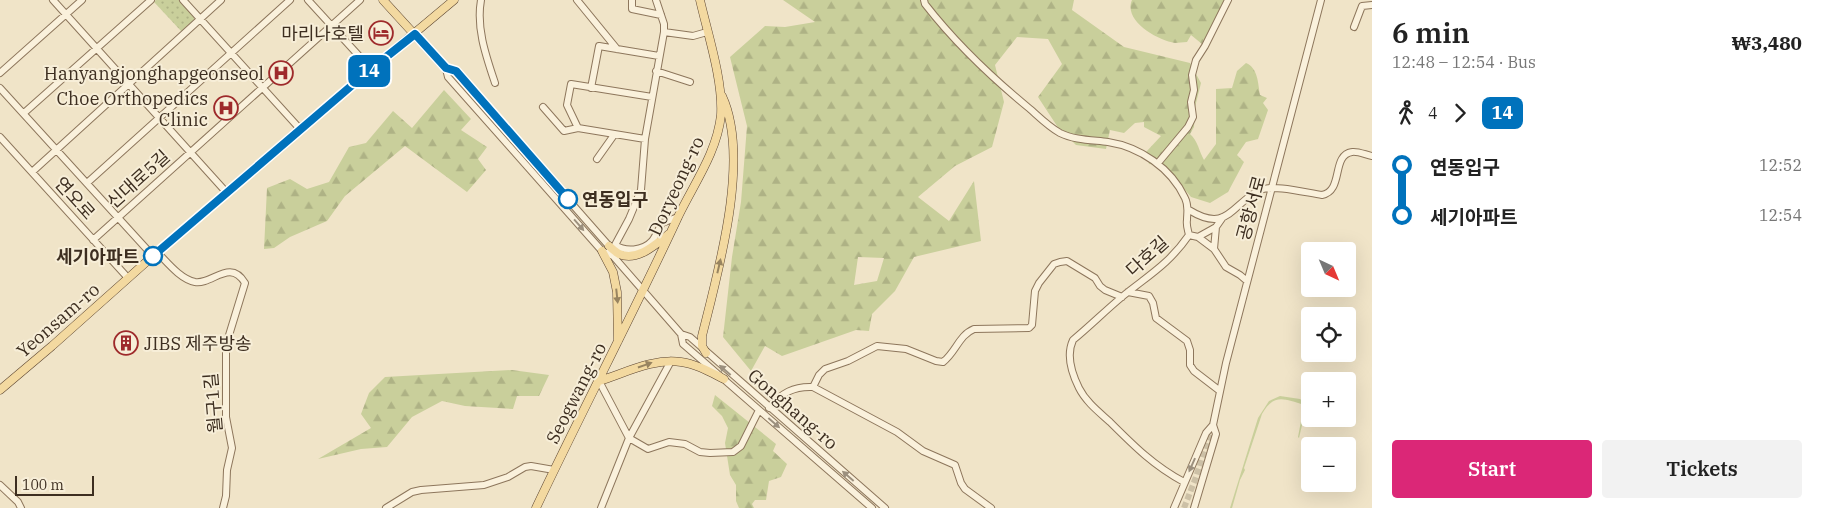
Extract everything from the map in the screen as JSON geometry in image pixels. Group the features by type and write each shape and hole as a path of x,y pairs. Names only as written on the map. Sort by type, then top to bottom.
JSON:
{"main road":[{"path":"383,0 446,68"},
{"name":"Yeonsam-ro","path":"0,390 300,129 454,0"},
{"name":"Doryeong-ro","path":"643,292 678,217 700,177 714,142 720,116 721,94 700,0"},
{"path":"706,353 702,346 702,336 720,262 731,200 732,142 729,117 721,94"},
{"path":"606,249 618,254 638,254 650,250 671,233"},
{"path":"606,249 617,292 618,344"},
{"name":"Seogwang-ro","path":"536,508 643,292"},
{"path":"599,381 651,363 671,361 682,362 701,368 724,379"}],"street":[{"path":"53,0 227,193"},
{"path":"0,73 82,0"},
{"path":"24,114 151,0"},
{"path":"183,0 300,129"},
{"path":"32,172 221,0"},
{"path":"87,183 290,0"},
{"path":"308,0 371,69"},
{"name":"신대로5길","path":"93,240 360,0"},
{"path":"481,0 479,22 486,56 495,82"},
{"path":"577,0 617,49"},
{"path":"632,0 632,10 661,15"},
{"path":"656,0 664,24 664,32 645,139 641,190 629,219 615,245 626,250 644,246 652,241 662,223 678,217"},
{"name":"다호길","path":"924,0 943,27 972,58 1006,90 1058,132 1068,136 1110,142 1131,148 1158,163 1174,181 1185,198 1188,210 1186,220 1189,235 1180,248 1164,265 1128,292 1074,340 1069,348 1069,358 1079,388 1088,402 1150,461 1184,482"},
{"path":"1158,163 1188,127 1192,117 1191,102 1194,90 1192,75 1196,60 1228,0"},
{"name":"공항서로","path":"1213,425 1247,281 1321,0"},
{"path":"1354,27 1362,6 1372,5"},
{"path":"664,32 693,36 707,32"},
{"path":"591,88 599,46 659,56"},
{"path":"446,68 456,71 606,249"},
{"path":"656,71 690,82"},
{"path":"578,128 567,105 571,84 652,97"},
{"path":"0,88 118,218 155,254"},
{"path":"543,107 564,131 578,128 645,139"},
{"path":"597,159 614,135"},
{"name":"연오로","path":"0,137 128,278"},
{"path":"1188,210 1198,216 1211,219 1223,217 1261,190 1273,188 1322,195 1329,194 1334,189 1341,161 1346,154 1353,151 1372,156"},
{"path":"1198,237 1216,227 1223,217"},
{"path":"1214,249 1216,227"},
{"path":"1189,235 1198,237 1214,249 1226,267 1247,281"},
{"name":"Gonghang-ro","path":"606,249 681,334 690,338 885,508"},
{"name":"월구1길","path":"155,254 193,282 229,272 238,275 245,283 226,345 226,417 232,448 227,470 226,496 223,508"},
{"path":"813,387 819,375 825,369 848,361 877,346 906,349 943,362 948,358 966,332 974,329 1029,328 1032,325 1036,291 1039,283 1054,264 1060,262 1067,261 1095,278 1105,290 1122,297"},
{"path":"1128,292 1149,296 1153,303 1156,318 1187,341 1190,350 1190,365 1194,371 1220,391"},
{"name":"Gonghang-ro","path":"681,334 684,344 872,508"},
{"path":"601,508 629,438 671,361"},
{"path":"599,381 629,438 648,449 669,442 685,444 700,452 733,452 741,446 759,410"},
{"path":"769,408 778,397 790,390 813,387 897,432 923,451 955,464 964,489 991,508"},
{"path":"1174,508 1206,433 1213,425"},
{"path":"1194,508 1216,434 1213,425"},
{"path":"386,508 412,492 484,485 531,466 554,470"},
{"path":"0,485 18,502 21,508"}],"green space":[{"path":"156,0 179,0 194,16 194,21 182,32 154,2"},
{"path":"783,0 1074,0 1072,10 1124,47 1190,63 1201,83 1195,107 1194,127 1190,134 1197,143 1204,160 1216,144 1216,89 1232,88 1237,71 1246,63 1255,72 1260,95 1267,98 1263,103 1268,110 1258,139 1246,142 1237,155 1244,162 1228,192 1210,203 1191,197 1165,166 1149,164 1146,152 1161,136 1144,127 1144,122 1135,123 1124,133 1110,130 1106,149 1076,145 1057,126 1038,97 1062,64 1048,39 1017,37 995,65 1004,102 992,147 955,166 918,197 949,221 974,181 981,241 914,257 895,291 872,314 869,331 856,330 782,356 765,346 751,371 723,337 732,257 741,202 747,126 730,57 765,26 785,27 815,22","holes":["858,257 884,258 877,281 854,285"]},
{"path":"1132,0 1227,0 1202,44 1191,35 1187,42 1175,43 1151,34 1132,15"},
{"path":"444,90 471,119 461,130 487,147 478,159 486,170 467,192 405,146 345,196 327,221 290,237 274,248 264,249 267,188 290,179 307,189 329,182 349,147 366,143 393,111 412,128"},
{"path":"512,370 549,375 539,396 517,396 513,409 465,406 442,401 412,417 387,447 361,449 318,459 371,428 361,414 369,393 385,377"},
{"path":"715,395 776,444 773,451 787,464 781,477 769,481 766,500 755,500 752,504 754,508 739,508 736,501 736,485 730,475 725,443 728,428 722,416 712,406"},
{"path":"1280,396 1300,399 1301,404 1280,399 1275,400 1266,407 1262,414 1232,508 1230,508 1258,418 1269,401"},
{"path":"1301,421 1302,427 1298,437"}],"tunnel":[{"path":"1184,508 1212,426"}],"bus line":[{"name":"14","path":"153,256 300,129 415,34 446,68 456,71 568,199"}],"place":[{"name":"마리나호텔","path":"381,33"},
{"name":"Hanyangjonghapgeonseol","path":"281,73"},
{"name":"Choe Orthopedics Clinic","path":"226,108"},
{"name":"연동입구","path":"568,199"},
{"name":"세기아파트","path":"153,256"},
{"name":"JIBS 제주방송","path":"126,343"}]}
